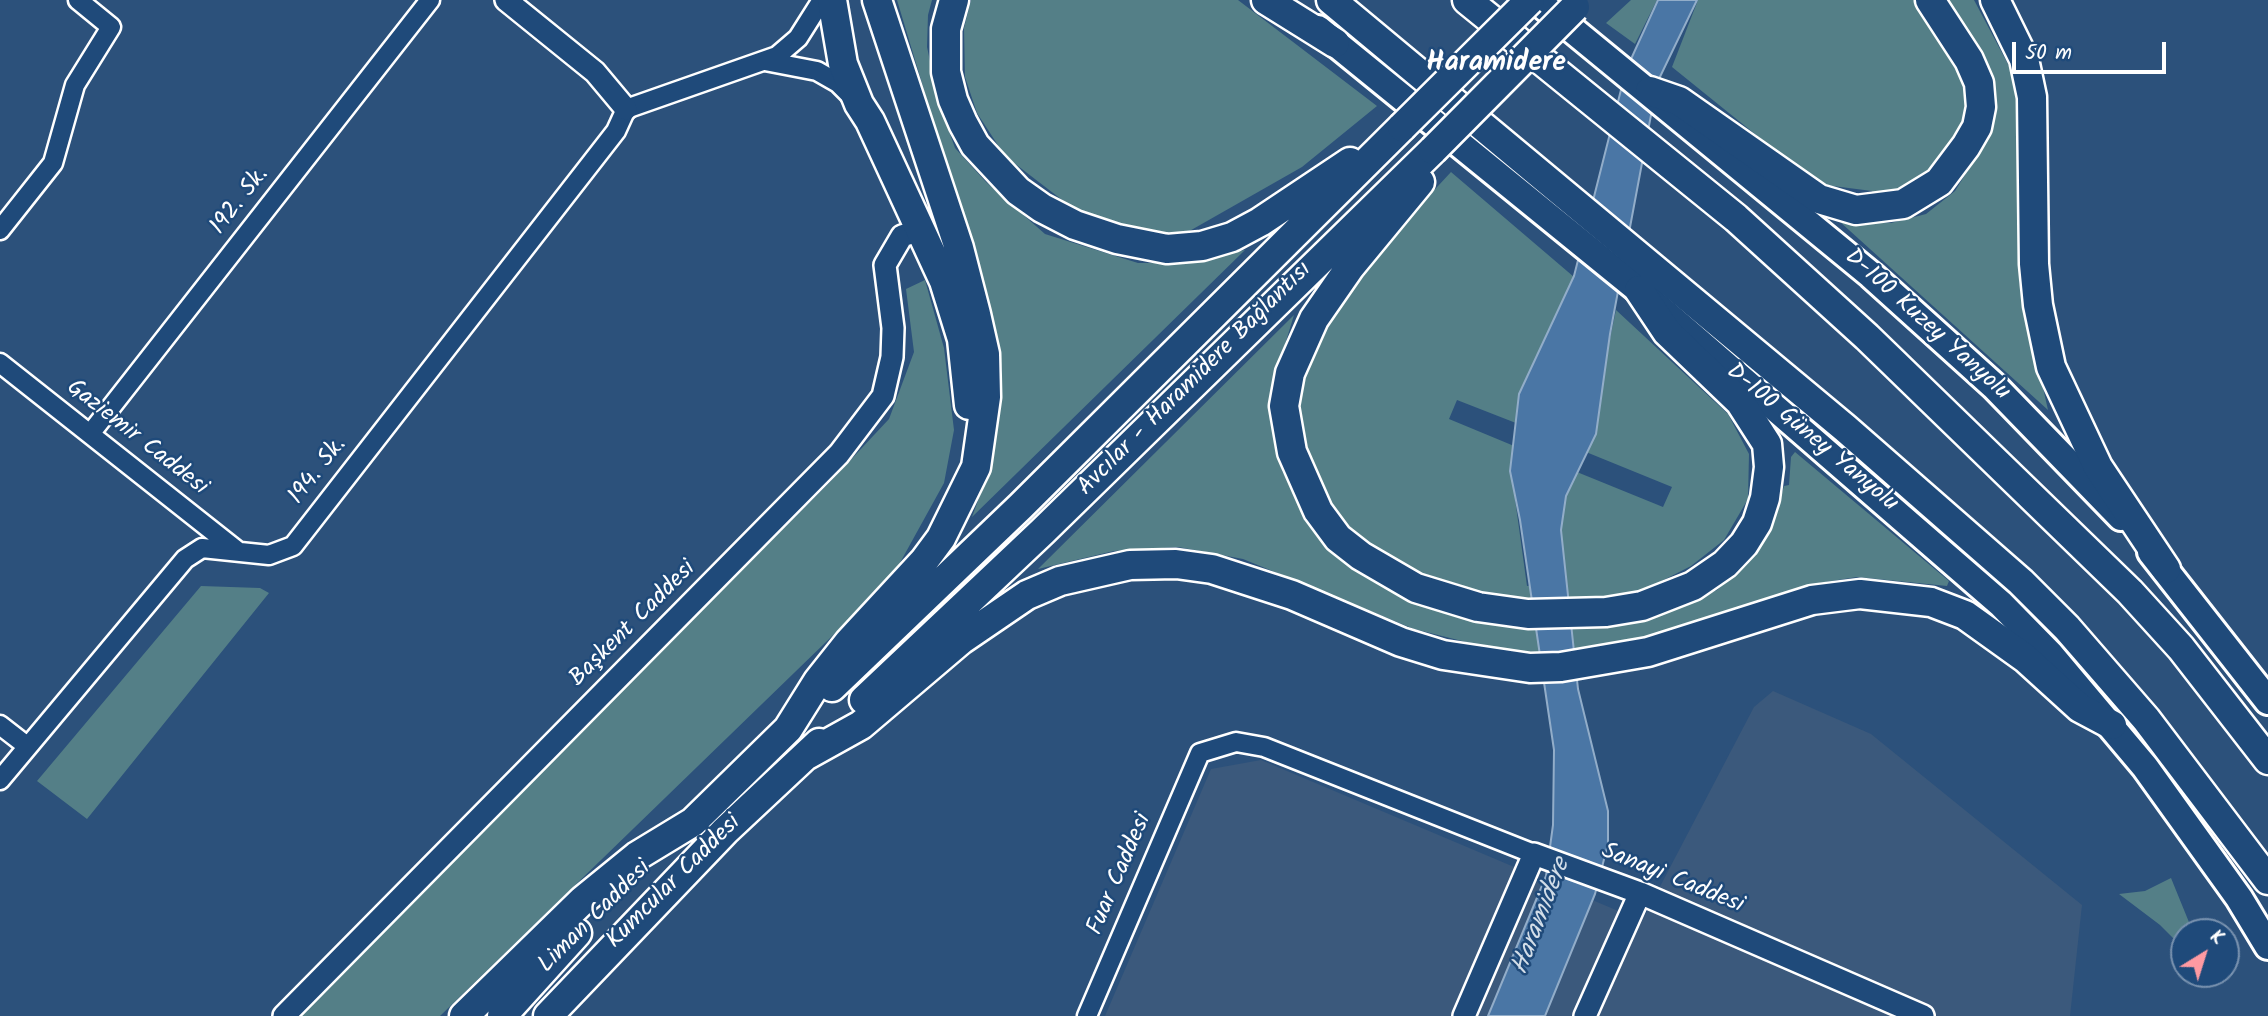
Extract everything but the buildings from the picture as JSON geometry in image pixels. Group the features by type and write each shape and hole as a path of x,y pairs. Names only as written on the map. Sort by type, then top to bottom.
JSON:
{"highway":[{"path":"832,0 843,64 859,104 870,121 944,281 962,339 976,467"},
{"path":"464,1016 583,900 637,856 692,822 788,729 818,681 849,642 924,561 941,538 976,467 986,397 985,354 959,248 877,0"},
{"path":"954,0 946,29 946,72 953,100 975,145 999,174 1042,208 1075,226 1117,239 1167,249 1202,246 1232,237 1260,222 1402,127"},
{"path":"1266,0 1335,43"},
{"path":"1331,0 1825,411 2021,582 2067,628 2146,719 2268,880"},
{"path":"1466,0 1639,137 1756,235 1906,374 2130,592 2181,648 2268,760"},
{"name":"Avcılar - Haramidere Bağlantısı","path":"788,729 1021,506 1530,0"},
{"path":"1650,91 1679,101 1819,198 1856,210 1903,204 1939,182 1946,174 1977,127 1981,107 1979,83 1969,60 1930,0"},
{"path":"1995,0 2024,59 2032,97 2034,264 2038,305 2051,367 2098,467 2166,569"},
{"name":"Avcılar - Haramidere Bağlantısı","path":"807,755 1043,531 1581,2"},
{"path":"1433,150 1429,169 1413,193 1350,267 1314,319 1302,341 1286,387 1286,425 1302,480 1318,511 1338,538 1361,556 1416,588 1478,607 1561,615 1642,606 1693,586 1725,564 1757,523 1765,498 1769,467 1767,444 1740,402 1667,332 1639,290"},
{"path":"807,755 861,725 961,640 1027,595 1096,570 1176,564 1245,578 1412,646 1443,655 1530,668 1561,667 1648,652 1812,600 1860,594 1931,602 1965,615 2025,658 2080,708 2112,725"},
{"name":"Kumcular Caddesi","path":"548,1016 725,831 807,755"},
{"name":"Liman Caddesi","path":"502,1016 560,950 692,822"}],"main road":[{"name":"D-100 Güney Yanyolu","path":"1284,0 1639,290 2001,604 2050,654 2112,725 2224,876 2268,946"},
{"name":"D-100 Kuzey Yanyolu","path":"1536,0 1871,275 1994,386 2070,461 2166,569 2268,701"}],"street":[{"path":"0,230 53,163 75,85 111,27 78,0"},
{"name":"192. Sk.","path":"90,434 430,0"},
{"path":"506,0 595,72 626,109 777,56 798,38 822,0"},
{"path":"761,61 817,71 838,83 859,104"},
{"name":"194. Sk.","path":"0,780 185,559 202,548 269,555 293,546 607,142 626,109"},
{"name":"Başkent Caddesi","path":"284,1016 839,454 883,397 892,357 892,328 885,265 902,236 920,230"},
{"name":"Gaziemir Caddesi","path":"0,363 241,554"},
{"path":"0,725 27,746"},
{"name":"Sanayi Caddesi","path":"1200,753 1236,742 1265,747 1534,854 1640,893 1923,1016"},
{"name":"Fuar Caddesi","path":"1087,1016 1200,753"},
{"path":"1464,1016 1534,854"},
{"path":"1585,1016 1640,893"}],"shaded area":[{"path":"1773,691 1871,734 2082,905 2070,1016 1105,1016 1211,769 1261,760 1642,921 1754,707"}],"green space":[{"path":"897,0 932,0 928,15 927,47 939,103 955,148 986,182 1045,234 1138,263 1180,263 1245,250 972,517 992,462 1002,371 994,323"},
{"path":"971,0 1238,0 1377,106 1302,167 1186,233 1143,231 1083,216 1005,156 977,113 965,77 964,28"},
{"path":"1631,0 1657,0 1635,44 1606,23"},
{"path":"1698,0 1916,0 1935,23 1964,75 1968,102 1963,129 1932,169 1915,183 1894,193 1873,195 1872,191 1825,185 1807,176 1672,67"},
{"path":"1946,0 1974,0 2010,68 2018,103 2021,146 2019,281 2048,410 1839,221 1891,223 1926,214 1955,191 1991,133 1995,107"},
{"path":"1451,172 1574,277 1520,392 1521,425 1457,400 1449,419 1531,453 1515,499 1527,586 1561,581 1559,530 1572,470 1663,507 1672,487 1586,452 1616,310 1728,414 1749,454 1748,499 1724,540 1691,566 1642,591 1587,600 1488,597 1411,569 1353,532 1319,489 1300,445 1299,404 1301,379 1317,337 1361,269"},
{"path":"925,280 944,348 954,430 944,483 891,579 440,1016 298,1016 829,483 889,419 914,352 906,289"},
{"path":"1294,315 1276,374 1282,471 1312,523 1364,573 1618,621 1677,608 1717,590 1753,556 1770,533 1784,486 1789,485 1791,457 1795,452 1949,581 1947,586 1857,577 1819,583 1632,641 1548,654 1498,650 1414,629 1243,559 1178,547 1114,551 1038,569"},
{"path":"201,586 260,588 269,593 87,819 37,781"},
{"path":"2171,878 2187,918 2170,918 2170,935 2119,894 2145,891"}],"water":[{"path":"1658,0 1697,0 1657,83 1610,334 1596,434 1566,496 1561,530 1578,689 1608,811 1608,844 1595,894 1545,1016 1488,1016 1546,876 1553,825 1554,750 1520,520 1510,471 1519,394 1574,276 1626,70"}],"district":[{"name":"Haramidere","path":"1496,65"}]}
